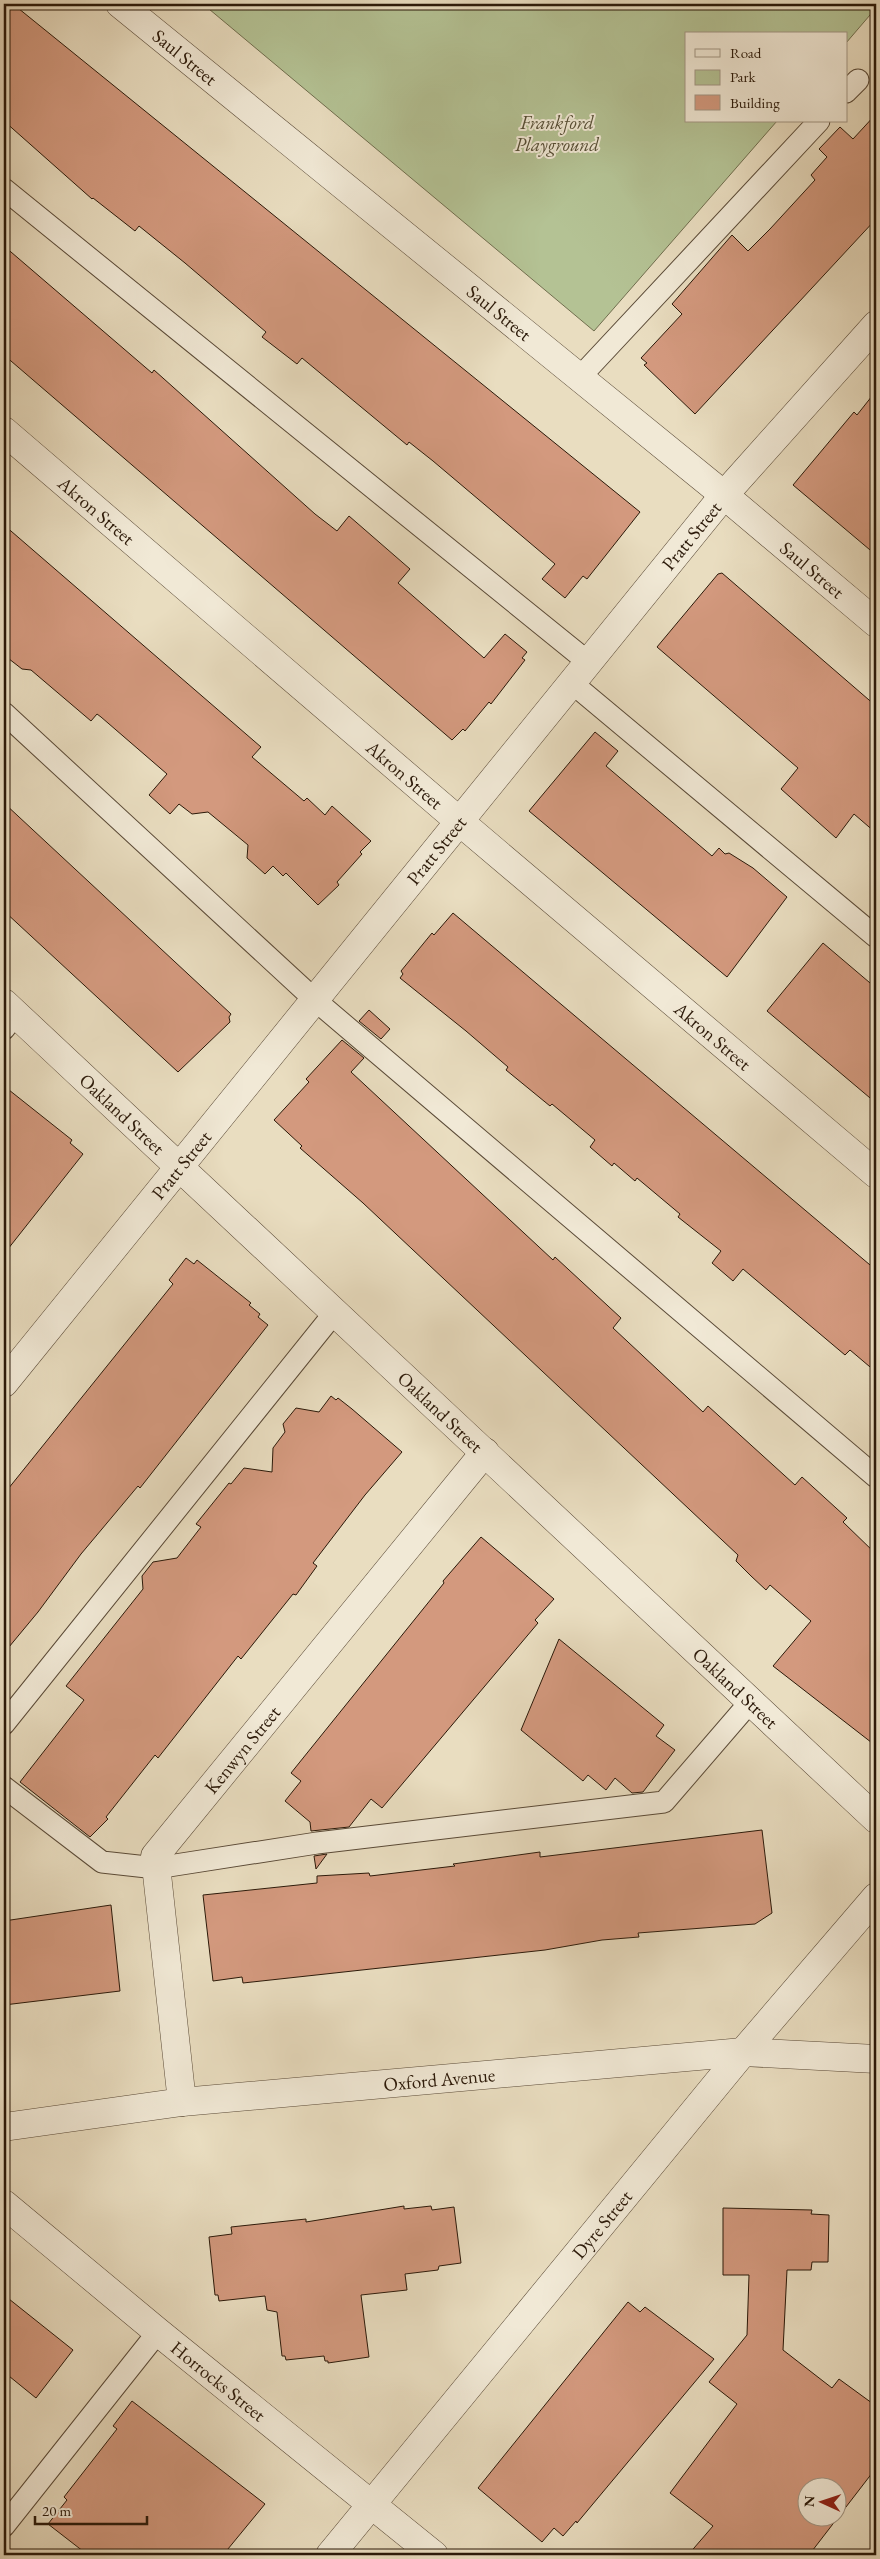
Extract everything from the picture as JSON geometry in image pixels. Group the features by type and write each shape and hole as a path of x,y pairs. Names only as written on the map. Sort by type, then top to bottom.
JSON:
{"street":[{"name":"Saul Street","path":"120,4 580,377 876,623"},
{"name":"Pratt Street","path":"4,1383 724,495 872,336"},
{"name":"Akron Street","path":"4,430 459,821 876,1174"},
{"name":"Oakland Street","path":"8,1015 180,1168 876,1819"},
{"name":"Kenwyn Street","path":"182,2102 155,1856 485,1452"},
{"name":"Dyre Street","path":"330,2555 743,2052 876,1897"},
{"name":"Oxford Avenue","path":"4,2127 182,2102 743,2052 876,2059"},
{"name":"Horrocks Street","path":"4,2204 158,2332 434,2555"}],"lane":[{"path":"580,377 818,122"},
{"path":"4,188 580,673 876,937"},
{"path":"4,713 314,1000 876,1477"},
{"path":"4,1724 335,1312"},
{"path":"4,1787 102,1862 156,1868 317,1843 664,1802 751,1701"},
{"path":"4,2526 158,2332"}],"green space":[{"name":"Frankford Playground","path":"203,4 876,4 876,8 848,41 848,32 685,32 685,122 776,122 594,331"}],"building":[{"path":"4,4 13,4 640,512 587,579 583,576 565,598 542,579 555,564 433,461 409,442 407,445 302,358 297,364 262,337 266,332 185,263 139,226 135,231 92,199 4,121"},
{"path":"876,114 876,219 695,414 644,365 647,363 641,358 682,314 672,304 732,235 748,251 770,229 815,180 811,175 827,157 819,149 840,127 853,139"},
{"path":"4,246 152,373 154,370 315,514 337,531 349,516 410,569 398,583 484,658 505,634 527,652 522,658 525,660 491,704 489,702 465,731 463,729 452,740 4,355"},
{"path":"876,391 876,555 793,485 854,412 857,415"},
{"path":"4,525 261,747 252,757 304,801 307,798 325,815 332,806 371,841 337,882 339,885 318,905 286,873 283,876 273,866 265,874 247,858 248,845 208,812 192,814 179,804 170,814 149,795 167,774 97,714 91,721 31,670 22,669 4,655"},
{"path":"722,573 876,706 876,833 854,814 836,838 781,789 798,768 657,647 718,574"},
{"path":"595,732 618,751 606,766 712,856 719,848 725,854 729,853 753,868 787,897 727,977 529,811"},
{"path":"4,803 231,1014 229,1017 230,1022 178,1072 4,911"},
{"path":"453,913 876,1270 876,1372 850,1350 845,1355 743,1269 733,1281 712,1263 721,1251 678,1217 680,1214 637,1178 635,1181 614,1163 612,1166 590,1147 595,1140 552,1104 550,1106 506,1070 508,1067 400,978 403,974 401,971 432,933 434,935"},
{"path":"823,943 876,988 876,1103 767,1011"},
{"path":"369,1010 390,1029 381,1039 359,1021"},
{"path":"342,1040 364,1058 351,1072 553,1260 555,1257 621,1318 613,1328 703,1412 708,1406 795,1485 802,1477 847,1518 843,1522 876,1554 876,1746 773,1666 811,1621 770,1585 766,1590 736,1561 738,1555 363,1203 300,1148 302,1146 274,1120 309,1082 306,1079"},
{"path":"4,1086 72,1140 70,1143 83,1154 4,1254"},
{"path":"186,1258 194,1264 197,1260 251,1303 249,1305 260,1314 258,1317 268,1325 140,1488 138,1486 81,1554 38,1612 4,1653 4,1494 173,1284 169,1280"},
{"path":"331,1396 336,1400 338,1398 352,1409 402,1452 365,1495 313,1563 317,1566 296,1595 293,1594 241,1659 238,1656 158,1758 155,1755 106,1817 108,1819 90,1837 20,1782 84,1700 66,1686 143,1589 142,1576 153,1562 177,1558 201,1527 196,1524 229,1483 231,1484 244,1468 272,1472 273,1448 285,1432 283,1424 296,1408 319,1412"},
{"path":"481,1537 554,1599 535,1620 538,1623 382,1808 371,1799 349,1827 311,1831 310,1822 285,1801 301,1781 291,1773 444,1583 443,1581"},
{"path":"559,1639 664,1725 656,1736 675,1750 643,1792 632,1793 615,1778 606,1790 588,1775 583,1781 521,1730"},
{"path":"762,1830 772,1913 755,1924 638,1933 639,1937 602,1940 545,1950 243,1983 242,1977 213,1981 203,1895 317,1883 317,1876 369,1873 370,1876 455,1866 453,1864 540,1852 540,1857"},
{"path":"327,1854 316,1869 314,1856"},
{"path":"111,1905 120,1991 4,2005 4,1921"},
{"path":"404,2206 404,2209 431,2206 432,2210 454,2207 461,2263 439,2266 438,2270 405,2274 407,2290 361,2295 369,2357 328,2363 328,2361 325,2361 324,2356 286,2360 285,2356 282,2356 277,2312 267,2310 265,2296 219,2301 218,2295 215,2295 209,2237 232,2234 231,2227 306,2219 306,2222"},
{"path":"723,2208 812,2210 811,2214 829,2215 828,2262 812,2262 811,2270 787,2270 783,2350 832,2388 839,2379 876,2406 876,2468 848,2504 848,2476 798,2476 798,2526 831,2526 809,2555 688,2555 713,2526 670,2493 737,2404 709,2382 747,2335 749,2275 723,2275"},
{"path":"4,2295 73,2350 36,2398 4,2372"},
{"path":"628,2302 640,2312 645,2307 714,2359 577,2523 576,2521 563,2536 554,2528 542,2542 478,2488"},
{"path":"132,2401 265,2504 223,2555 88,2555 48,2524 67,2500 64,2497 117,2429 113,2426"}]}
